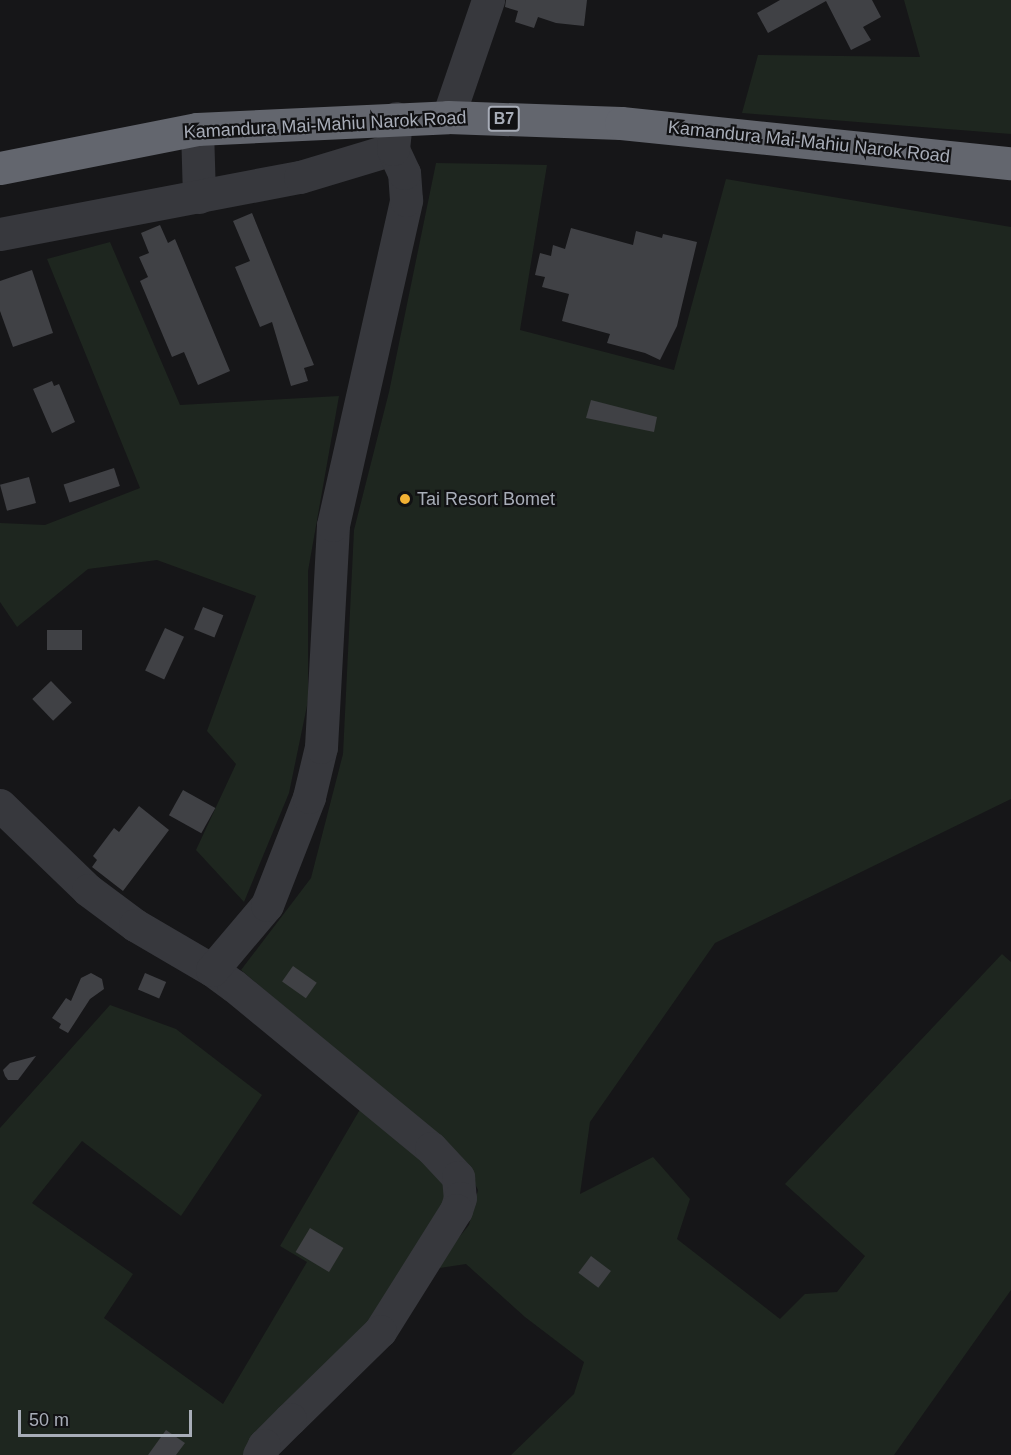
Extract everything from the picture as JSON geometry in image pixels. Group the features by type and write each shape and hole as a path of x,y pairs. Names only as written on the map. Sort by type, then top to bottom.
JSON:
{"highway":[{"name":"Kamandura Mai-Mahiu Narok Road","path":"0,168 197,129 395,134 448,117 621,123 1011,163"}],"street":[{"path":"448,117 488,0"},
{"path":"197,129 198,198"},
{"path":"0,234 300,177 395,134 404,173 406,200 333,525 321,747 309,797 267,905 213,970"},
{"path":"0,805 98,897 135,925 213,970 431,1148 458,1177 460,1198 456,1210 380,1331 264,1445 259,1455"}],"shaded area":[{"path":"904,0 1011,0 1011,134 742,113 758,55 920,57"},
{"path":"436,163 547,165 520,330 674,370 726,179 1011,227 1011,799 715,943 590,1122 580,1194 653,1157 690,1199 677,1239 780,1319 805,1294 837,1292 865,1256 785,1184 1002,954 1011,962 1011,1290 894,1455 511,1455 574,1394 584,1362 525,1317 466,1264 433,1269 469,1225 478,1190 461,1156 241,970 311,878 343,754 354,530 389,392"},
{"path":"110,242 180,405 339,396 308,571 308,701 289,793 244,902 196,850 236,764 207,731 256,596 157,560 88,569 17,627 0,602 0,523 45,525 140,488 47,259"},
{"path":"110,1005 176,1029 262,1095 181,1216 82,1141 32,1203 133,1274 104,1318 223,1404 307,1262 280,1246 362,1106 447,1180 447,1207 377,1327 246,1455 0,1455 0,1128"}],"building":[{"path":"506,0 587,0 584,26 556,23 538,17 534,28 515,22 518,11 505,7"},
{"path":"780,0 872,0 881,17 863,27 871,40 851,50 826,1 768,33 757,13"},
{"path":"252,213 314,365 304,368 308,381 291,386 272,322 260,327 235,267 250,261 233,221"},
{"path":"160,225 168,243 175,239 230,371 198,385 184,352 172,357 140,281 148,277 139,257 149,253 141,233"},
{"path":"571,228 633,245 636,231 662,238 663,234 697,242 677,326 660,360 645,353 607,343 610,334 562,321 569,294 542,287 545,277 535,275 540,253 551,256 553,245 565,249"},
{"path":"32,270 53,333 13,347 0,311 0,281"},
{"path":"52,381 54,386 59,384 75,422 52,433 33,389"},
{"path":"591,400 657,417 654,432 586,418"},
{"path":"114,468 120,486 69,502 64,484"},
{"path":"29,477 36,503 7,511 0,485"},
{"path":"203,607 223,615 214,637 194,629"},
{"path":"165,628 184,637 164,679 145,671"},
{"path":"47,630 82,630 82,650 47,650"},
{"path":"51,681 72,703 53,721 32,699"},
{"path":"183,790 215,808 201,833 169,815"},
{"path":"139,806 169,830 123,891 92,867 97,860 93,856 114,828 119,832"},
{"path":"293,966 317,983 306,998 282,982"},
{"path":"91,973 102,979 104,989 90,999 68,1033 59,1028 61,1024 52,1018 66,998 71,1001 81,978"},
{"path":"145,973 166,982 159,999 138,990"},
{"path":"36,1056 18,1080 8,1080 5,1076 3,1070 10,1063"},
{"path":"310,1228 343,1248 329,1272 296,1252"},
{"path":"591,1256 611,1271 598,1288 578,1273"},
{"path":"166,1430 185,1443 176,1455 148,1455"}],"place":[{"name":"Tai Resort Bomet","path":"405,499"}]}
